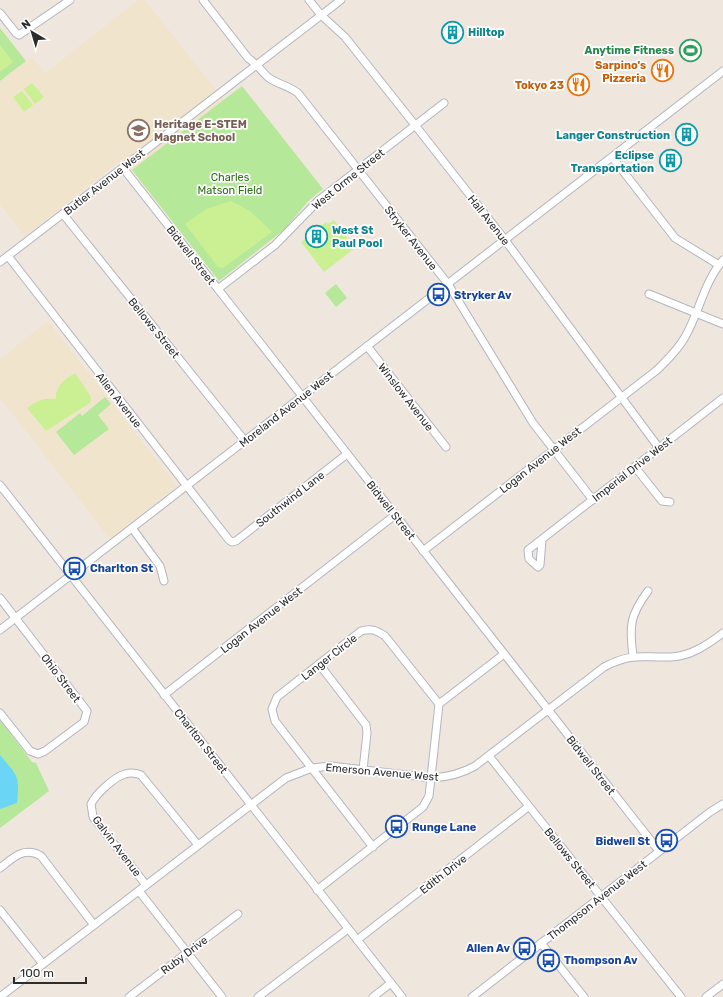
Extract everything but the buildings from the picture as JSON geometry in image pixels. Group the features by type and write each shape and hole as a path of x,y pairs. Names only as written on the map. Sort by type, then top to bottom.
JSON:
{"street":[{"path":"0,13 16,34 19,35 70,0"},
{"name":"Stryker Avenue","path":"203,0 248,58 257,64 270,78 289,86 298,93 448,284 533,423 593,500"},
{"name":"Hall Avenue","path":"309,0 321,15 345,37 415,126 504,240 659,448"},
{"name":"Butler Avenue West","path":"0,262 341,0"},
{"name":"Moreland Avenue West","path":"0,630 723,71"},
{"name":"West Orme Street","path":"218,289 276,244 320,200 444,103"},
{"path":"612,157 675,238 721,263"},
{"name":"Bidwell Street","path":"123,168 659,852"},
{"name":"Bellows Street","path":"63,214 244,441"},
{"name":"Allen Avenue","path":"8,256 228,540 232,542"},
{"name":"Logan Avenue West","path":"423,551 657,370 670,357 684,338 709,282 721,263"},
{"path":"649,294 723,324"},
{"name":"Winslow Avenue","path":"367,346 446,447"},
{"name":"Imperial Drive West","path":"542,540 723,398"},
{"name":"Southwind Lane","path":"232,542 236,541 347,454"},
{"path":"635,467 662,501 670,502"},
{"name":"Charlton Street","path":"0,485 402,997"},
{"name":"Logan Avenue West","path":"164,695 395,515"},
{"path":"132,528 160,566 164,580"},
{"path":"633,656 630,634 631,620 636,607 648,591"},
{"name":"Ohio Street","path":"0,598 87,711 84,722 45,751 38,754 30,751 0,713"},
{"name":"Langer Circle","path":"373,847 275,720 272,709 277,696 361,631 369,629 376,630 385,636 438,704"},
{"name":"Emerson Avenue West","path":"0,997 286,778 312,768 331,766 432,778 447,777 462,773 489,756 604,666 633,656 672,657 693,652 708,644 723,633"},
{"path":"317,890 423,807 429,796 432,778 438,704 504,654"},
{"path":"319,664 366,725 367,733 363,770"},
{"name":"Bellows Street","path":"489,756 586,880 601,896 681,997"},
{"name":"Galvin Avenue","path":"146,885 93,817 91,811 92,804 99,792 124,774 132,772 141,775 146,779 198,846"},
{"name":"Thompson Avenue West","path":"472,997 710,812 723,804"},
{"name":"Edith Drive","path":"357,940 528,807"},
{"path":"0,868 16,856 28,852 41,856 94,925"},
{"name":"Galvin Avenue","path":"139,891 222,997"},
{"path":"0,910 43,964"},
{"name":"Ruby Drive","path":"129,997 238,914"},
{"path":"258,997 348,929"},
{"path":"541,943 584,997"},
{"path":"373,997 391,983"},
{"path":"706,997 723,984"}],"shaded area":[{"name":"Heritage E-STEM Magnet School","path":"138,0 145,0 224,100 242,86 323,189 309,200 286,228 219,281 123,159 25,236 0,205 0,81 32,57 45,73"},
{"path":"48,321 177,486 110,539 0,398 0,359"}],"green space":[{"path":"0,28 26,61 0,81"},
{"path":"0,45 13,62 0,72"},
{"path":"32,83 44,97 35,104 24,89"},
{"name":"Charles Matson Field","path":"242,86 323,189 309,200 286,228 219,281 132,170"},
{"path":"22,91 33,105 24,112 13,97"},
{"path":"231,201 250,211 272,232 223,268 218,267 185,224 206,209"},
{"path":"334,220 355,248 324,272 301,242 326,222 328,224"},
{"path":"336,284 347,298 336,307 325,293"},
{"path":"75,373 91,397 90,403 46,431 27,408 41,400 56,399 57,390 61,383"},
{"path":"105,397 111,404 98,415 109,429 74,455 56,432 80,413 82,416"},
{"path":"0,720 32,762 36,763 49,791 0,828"}],"water":[{"path":"0,755 14,772 18,786 17,803 0,809"}],"place":[{"name":"Hilltop","path":"452,32"},
{"name":"Anytime Fitness","path":"690,50"},
{"name":"Sarpino's Pizzeria","path":"662,71"},
{"name":"Tokyo 23","path":"579,85"},
{"name":"Heritage E-STEM Magnet School","path":"138,130"},
{"name":"Langer Construction","path":"686,135"},
{"name":"Eclipse Transportation","path":"670,161"},
{"name":"West St Paul Pool","path":"317,236"},
{"name":"Stryker Av","path":"438,295"},
{"name":"Charlton St","path":"75,568"},
{"name":"Runge Lane","path":"397,827"},
{"name":"Bidwell St","path":"666,841"},
{"name":"Allen Av","path":"525,948"},
{"name":"Thompson Av","path":"549,960"}]}
